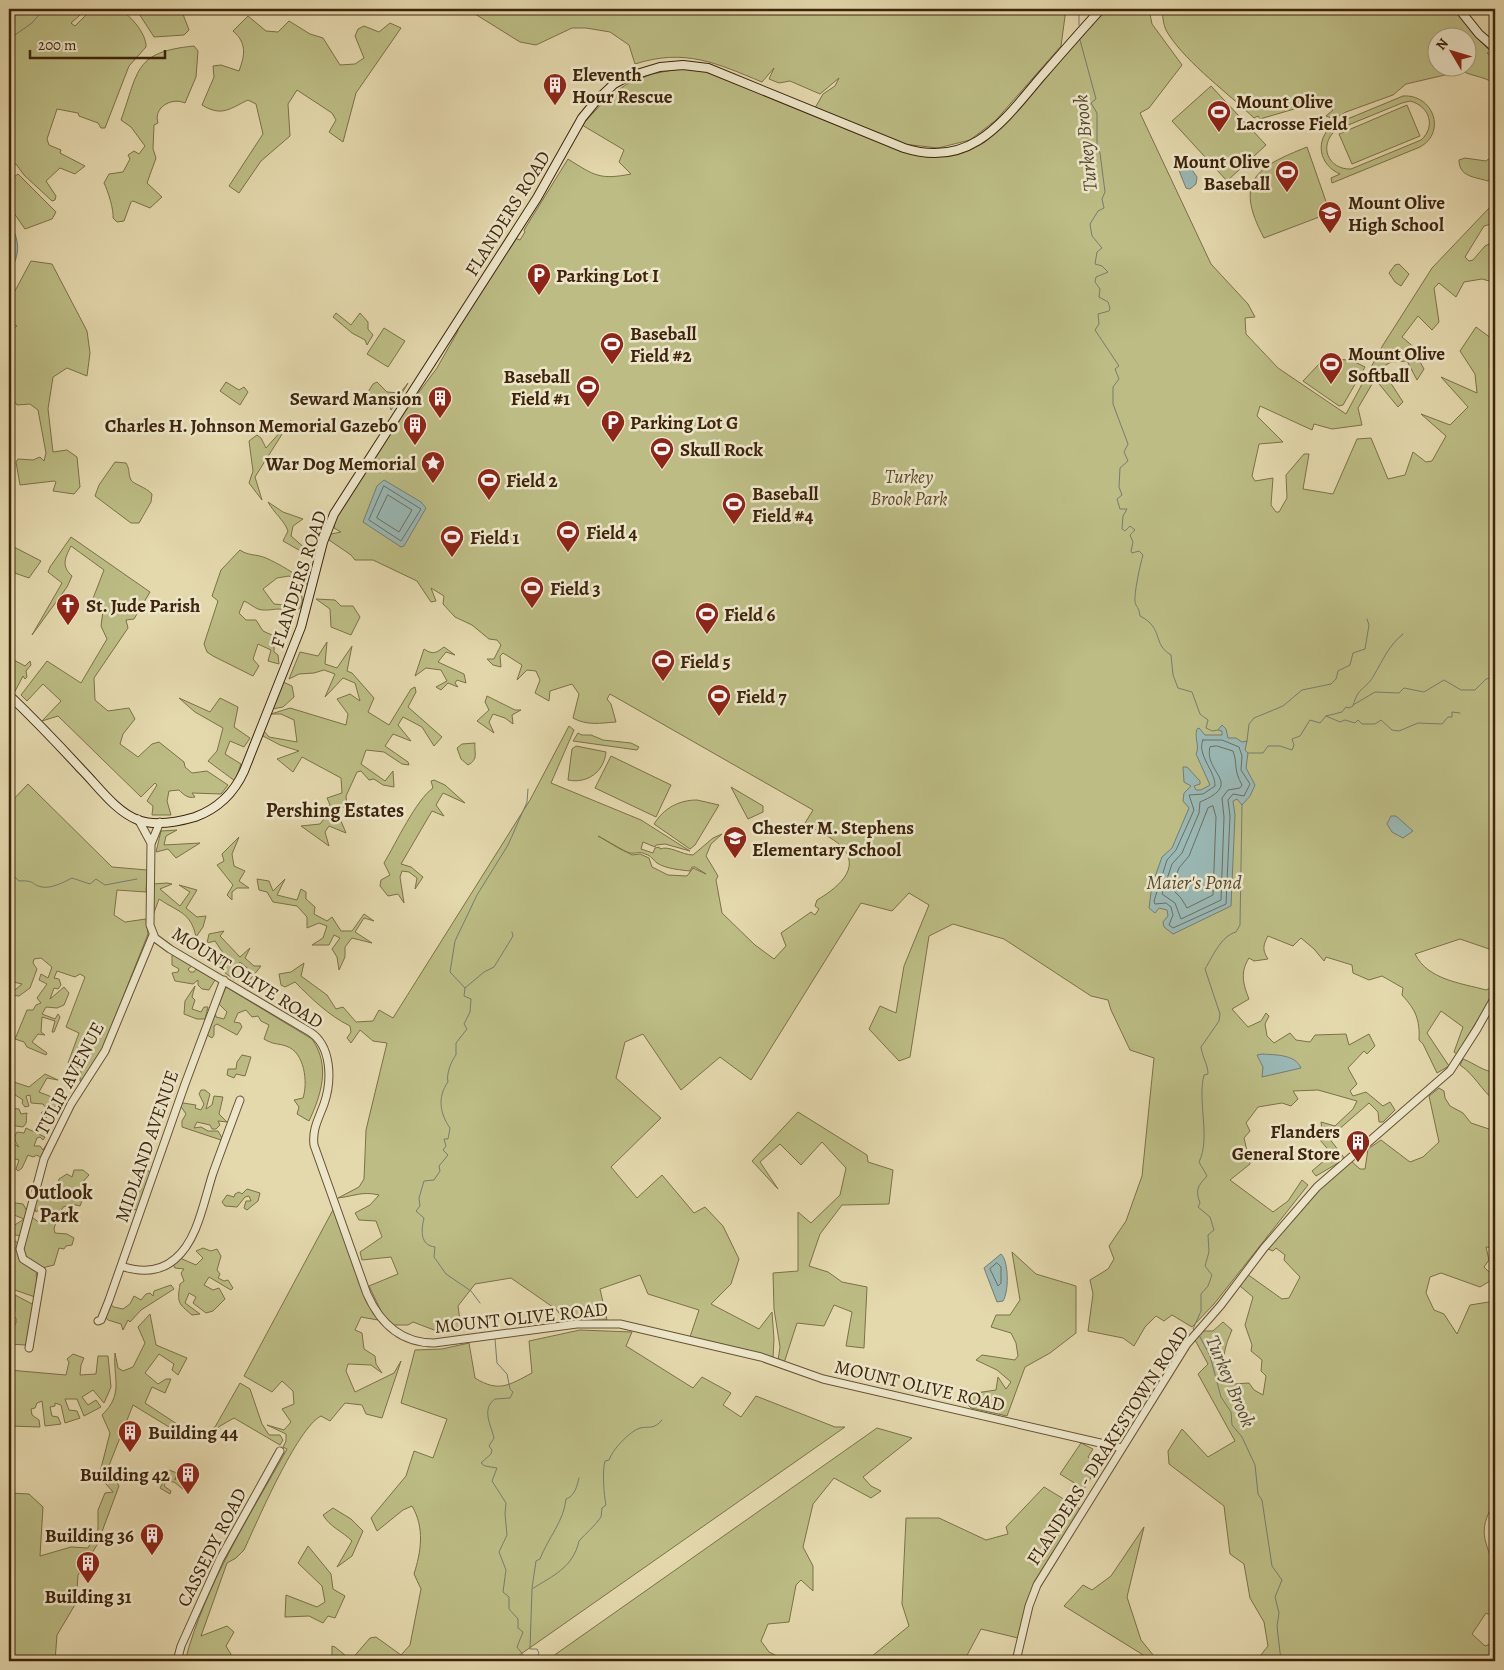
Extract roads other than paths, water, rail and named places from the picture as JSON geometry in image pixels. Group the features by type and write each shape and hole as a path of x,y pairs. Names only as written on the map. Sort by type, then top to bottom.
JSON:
{"main road":[{"name":"FLANDERS ROAD","path":"138,820 160,822 190,818 210,810 223,800 240,780 301,627 321,547 334,514 538,198 582,118 609,88 627,77 655,68 683,65 708,68 904,148 927,153 953,151 975,143 993,131 1101,9"},
{"path":"1459,9 1476,30 1495,48"},
{"path":"9,695 112,801 138,820"}],"street":[{"path":"138,820 151,844"},
{"name":"MOUNT OLIVE ROAD","path":"160,822 154,832 151,844 149,915 153,935 167,947 310,1032 323,1045 327,1059 328,1086 324,1104 315,1127 314,1145 369,1299 384,1322 403,1337 422,1342 442,1342 577,1324 620,1324 761,1357 823,1379 1122,1448"},
{"name":"TULIP AVENUE","path":"30,1348 42,1271 23,1259 20,1247 35,1189 44,1159 68,1110 105,1051 153,935"},
{"name":"MIDLAND AVENUE","path":"98,1321 101,1320 105,1312 224,980"},
{"name":"FLANDERS - DRAKESTOWN ROAD","path":"1016,1661 1037,1585 1193,1337 1264,1248 1317,1187 1450,1071 1478,1029 1495,997"},
{"path":"120,1266 140,1271 154,1269 172,1262 184,1250 194,1229 240,1100"},
{"name":"CASSEDY ROAD","path":"177,1661 182,1642 220,1559 280,1450"}],"water":[{"path":"1183,157 1197,177 1196,184 1190,189 1186,188 1178,168 1178,159"},
{"path":"9,220 18,247 16,259 9,273"},
{"path":"384,480 421,502 426,508 404,546 401,547 363,522 377,486"},
{"name":"Maier's Pond","path":"1222,725 1226,729 1228,738 1236,738 1242,742 1247,741 1245,750 1248,753 1246,768 1255,785 1250,796 1242,805 1237,799 1233,801 1235,815 1231,906 1173,934 1164,927 1163,922 1168,916 1167,910 1159,908 1155,913 1149,908 1152,885 1162,857 1172,848 1189,808 1183,801 1184,793 1191,786 1184,782 1183,767 1187,767 1200,781 1200,784 1194,786 1196,790 1201,790 1210,785 1196,754 1197,729 1199,728 1205,735 1222,735 1222,731 1218,730"},
{"path":"1391,816 1396,816 1413,831 1403,838 1392,832 1387,824"},
{"path":"1257,1055 1289,1058 1298,1063 1301,1068 1262,1077 1263,1067"},
{"path":"1001,1254 1006,1263 1007,1284 1003,1301 997,1302 984,1268"}],"waterway":[{"path":"9,39 32,23 44,9"},
{"name":"Turkey Brook","path":"1079,9 1079,25"},
{"name":"Turkey Brook","path":"1080,40 1096,99 1091,103 1097,113 1097,146 1100,153 1105,192 1102,199 1104,208 1098,211 1090,224 1092,236 1102,248 1097,252 1095,264 1102,266 1108,272 1096,277 1095,282 1100,289 1099,297 1108,302 1110,308 1109,311 1098,314 1099,324 1095,330 1119,366 1115,369 1119,379 1113,387 1113,404 1128,444 1124,452 1128,461 1120,468 1119,487 1122,495 1117,499 1120,509 1127,509 1123,516 1122,529 1125,531 1130,526 1135,530 1130,535 1133,542 1131,551 1132,553 1139,551 1143,555 1136,586 1135,602 1140,616 1152,626 1165,651 1171,655 1173,675 1178,688 1192,692 1200,714 1208,720 1206,728 1212,731 1218,730"},
{"path":"1247,741 1249,724 1254,718 1283,706 1302,690 1331,684 1336,679 1338,671 1350,665 1353,653 1365,649 1369,625 1367,619"},
{"path":"1248,753 1263,753 1268,746 1280,746 1292,750 1294,745 1292,739 1300,736 1310,720 1320,723 1326,716 1342,712 1346,707 1353,706 1357,695 1371,680 1390,648 1403,634"},
{"path":"1353,705 1375,692 1399,693 1404,688 1424,692 1444,680 1461,690 1475,690 1486,679 1495,677"},
{"path":"1326,716 1340,722 1345,720 1355,723 1358,720 1362,724 1375,724 1381,720 1392,730 1399,731 1418,723 1442,724 1448,717 1452,717 1452,712 1460,713"},
{"path":"480,1303 471,1291 446,1274 434,1257 435,1247 430,1246 423,1237 424,1218 416,1211 420,1206 419,1198 424,1181 434,1180 440,1171 439,1166 448,1155 443,1150 446,1146 444,1139 448,1139 450,1128 442,1111 441,1099 448,1082 449,1068 456,1055 456,1043 467,1029 464,1024 470,1012 471,999 464,996 465,988 450,972 455,941 477,895 508,845 527,802 528,789"},
{"name":"Turkey Brook","path":"1195,1331 1193,1329 1201,1311 1201,1294 1208,1286 1212,1275 1205,1266 1209,1252 1208,1235 1214,1230 1210,1217 1198,1207 1200,1203 1198,1188 1207,1176 1199,1162 1204,1142 1202,1085 1204,1075 1208,1074 1201,1047 1219,1021 1220,1014 1205,969 1222,942 1236,932 1240,925 1242,805"},
{"path":"9,874 19,881 28,881 46,887 57,885 72,878 90,884 96,879 105,885 137,879"},
{"path":"465,988 484,972 494,967 513,936 512,932"},
{"name":"Turkey Brook","path":"1199,1335 1210,1356 1221,1397 1231,1412 1232,1425 1242,1437 1255,1465 1258,1494 1262,1500 1272,1566 1282,1580 1275,1597 1279,1613 1277,1626 1281,1661 1289,1658 1295,1661"},
{"path":"495,1339 497,1363 507,1374 510,1389 513,1392 510,1398 495,1399 489,1407 488,1417 494,1438 489,1446 492,1450 491,1454 481,1463 485,1466 497,1468 492,1481 506,1503 507,1535 499,1552 506,1570 503,1592 509,1597 509,1609 518,1619 518,1628 523,1632 517,1647 528,1661"},
{"path":"535,1661 539,1653 537,1649 530,1649 532,1589 567,1565 579,1541 601,1517 602,1508 606,1505 603,1477 605,1461 609,1460 617,1446 631,1433 640,1428 654,1426 662,1420"},
{"path":"532,1588 536,1561 540,1559 559,1522 566,1499 574,1493 579,1478"}],"place":[{"name":"Eleventh Hour Rescue","path":"555,106"},
{"name":"Mount Olive Lacrosse Field","path":"1219,133"},
{"name":"Mount Olive Baseball","path":"1287,193"},
{"name":"Mount Olive High School","path":"1330,234"},
{"name":"Parking Lot I","path":"539,296"},
{"name":"Baseball Field #2","path":"612,365"},
{"name":"Mount Olive Softball","path":"1331,385"},
{"name":"Baseball Field #1","path":"588,408"},
{"name":"Seward Mansion","path":"440,419"},
{"name":"Parking Lot G","path":"613,443"},
{"name":"Charles H. Johnson Memorial Gazebo","path":"415,446"},
{"name":"Skull Rock","path":"662,470"},
{"name":"War Dog Memorial","path":"433,484"},
{"name":"Field 2","path":"489,501"},
{"name":"Baseball Field #4","path":"734,525"},
{"name":"Field 4","path":"568,553"},
{"name":"Field 1","path":"452,558"},
{"name":"Field 3","path":"532,609"},
{"name":"St. Jude Parish","path":"68,626"},
{"name":"Field 6","path":"707,635"},
{"name":"Field 5","path":"663,682"},
{"name":"Field 7","path":"719,717"},
{"name":"Chester M. Stephens Elementary School","path":"735,859"},
{"name":"Flanders General Store","path":"1358,1163"},
{"name":"Building 44","path":"130,1453"},
{"name":"Building 42","path":"188,1495"},
{"name":"Building 36","path":"152,1556"},
{"name":"Building 31","path":"88,1584"}],"district":[{"name":"Pershing Estates","path":"335,810"},
{"name":"Outlook Park","path":"59,1204"}],"park label":[{"name":"Turkey Brook Park","path":"909,487"}]}
